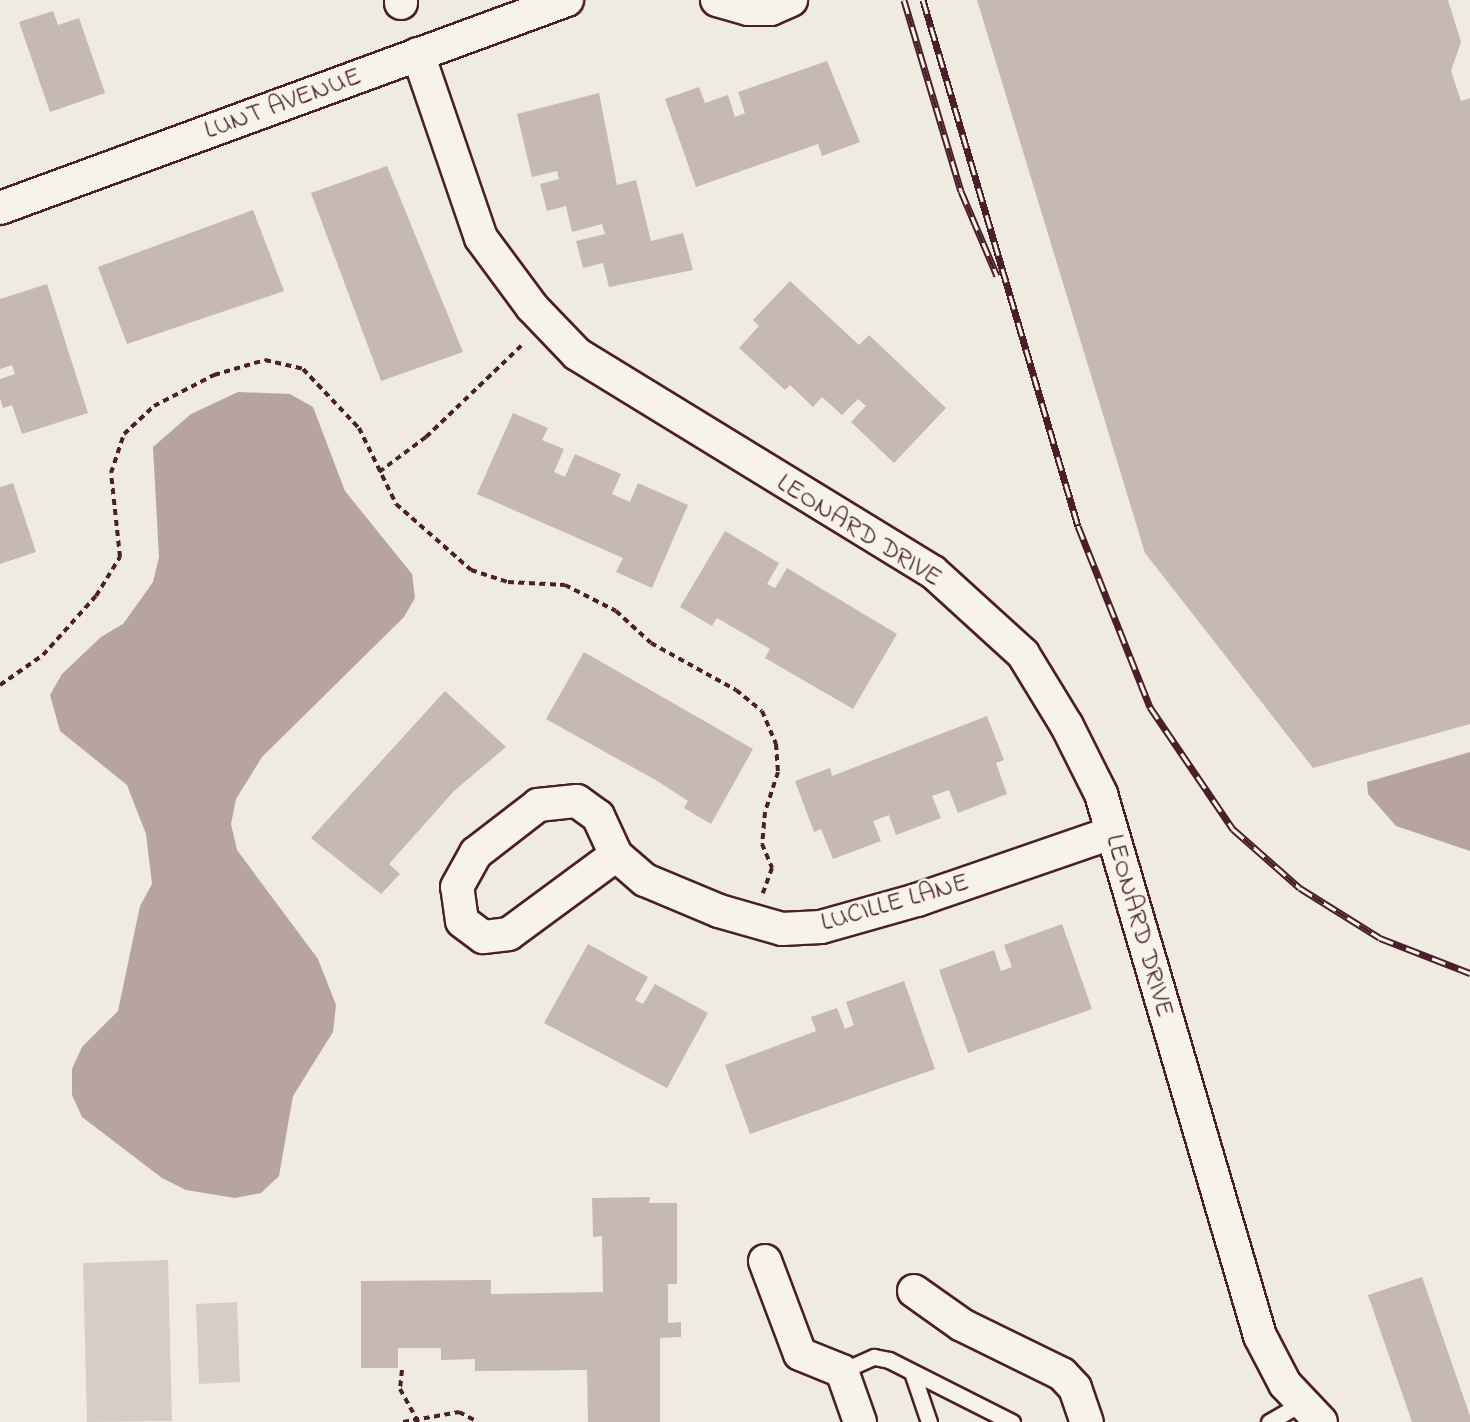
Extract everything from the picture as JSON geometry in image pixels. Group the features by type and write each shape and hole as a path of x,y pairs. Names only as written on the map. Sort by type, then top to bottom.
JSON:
{"street":[{"name":"LUNT AVENUE","path":"0,208 567,0"},
{"path":"717,0 748,9 771,9 791,0"},
{"name":"LEONARD DRIVE","path":"418,54 482,238 532,307 577,354 651,403 933,572 1023,654 1067,726 1101,794 1247,1297 1280,1374 1312,1412"},
{"name":"LUCILLE LANE","path":"616,855 509,934 483,937 462,921 457,887 476,853 538,805 577,801 598,816 616,855 645,880 719,911 782,929 821,927 917,900 1112,832"},
{"path":"765,1261 800,1354 842,1371 860,1422"},
{"path":"914,1291 962,1325 1062,1374 1075,1388 1087,1422"}],"lane":[{"path":"842,1371 846,1365 874,1358 889,1359 913,1375 1012,1422"},
{"path":"913,1375 929,1422"},
{"path":"1269,1422 1312,1412"}],"path":[{"path":"379,472 426,437 521,346"},
{"path":"0,685 43,655 96,596 120,557 111,473 124,434 154,406 214,375 265,360 303,369 359,428 396,504 471,570 508,582 565,585 616,611 651,643 736,690 762,711 776,744 778,772 765,812 762,844 772,868 762,896"},
{"path":"402,1370 400,1389 417,1420"},
{"path":"403,1422 459,1412 478,1422"}],"shaded area":[{"path":"238,392 290,394 313,407 345,491 412,574 415,598 404,617 262,757 236,799 231,824 237,850 318,959 336,1005 333,1032 293,1096 279,1176 261,1193 235,1198 186,1190 162,1178 82,1117 72,1095 72,1069 82,1047 118,1011 140,906 152,884 146,834 127,785 60,731 50,695 62,674 101,637 123,624 153,582 159,557 153,447 191,414"},
{"path":"1470,752 1470,851 1396,826 1368,794 1367,782"},
{"path":"168,1260 172,1421 87,1422 83,1263"},
{"path":"237,1302 240,1382 199,1384 196,1304"}],"building":[{"path":"977,0 1448,0 1461,42 1451,71 1461,101 1470,98 1470,724 1313,768 1145,553"},
{"path":"53,11 58,25 79,18 105,93 50,112 19,22"},
{"path":"827,61 860,142 822,156 818,144 696,187 665,99 699,87 705,103 728,95 735,117 745,113 738,92"},
{"path":"599,93 617,185 636,180 651,241 683,233 693,270 609,287 603,263 583,268 576,241 605,234 602,224 572,232 566,206 547,211 540,184 559,179 557,171 532,177 517,114"},
{"path":"387,166 463,352 381,381 311,193"},
{"path":"253,210 284,291 127,344 98,267"},
{"path":"790,281 859,345 869,335 946,408 894,463 851,422 866,406 858,399 842,415 822,397 813,407 790,385 785,390 739,348 759,326 753,320"},
{"path":"47,284 88,413 22,434 12,405 3,408 0,398 0,379 15,374 12,365 0,369 0,299"},
{"path":"513,413 548,428 542,440 564,449 554,472 565,477 575,454 621,474 612,494 630,502 638,483 688,505 652,588 616,572 623,558 477,494"},
{"path":"13,483 36,552 0,564 0,487"},
{"path":"725,531 779,563 767,584 775,588 787,568 897,634 853,709 765,658 770,649 717,618 712,626 680,607"},
{"path":"584,652 753,749 711,824 684,808 688,801 659,782 546,719"},
{"path":"445,691 506,747 454,791 389,864 400,874 381,894 311,838"},
{"path":"987,716 1004,760 996,763 1007,794 958,813 949,790 932,796 941,818 896,835 889,815 873,821 881,841 833,859 821,829 814,832 795,781 830,768 832,776"},
{"path":"1062,924 1092,1009 968,1053 939,970 994,950 1001,971 1012,967 1004,945"},
{"path":"588,944 648,977 635,1000 643,1004 655,984 708,1013 667,1088 544,1023"},
{"path":"904,981 935,1069 750,1134 725,1065 816,1031 811,1017 837,1008 845,1029 854,1025 846,1002"},
{"path":"650,1197 649,1203 677,1203 677,1284 668,1284 668,1323 681,1322 681,1337 660,1338 660,1422 588,1422 587,1370 475,1371 475,1359 441,1360 441,1348 398,1348 398,1368 361,1368 361,1281 491,1280 491,1294 603,1292 602,1236 593,1237 592,1198"},
{"path":"1422,1277 1470,1416 1470,1422 1412,1422 1368,1295"}],"railway":[{"path":"904,0 961,191 997,276"},
{"path":"923,0 1078,526 1150,707 1233,829 1300,888 1380,938 1470,973"}]}
